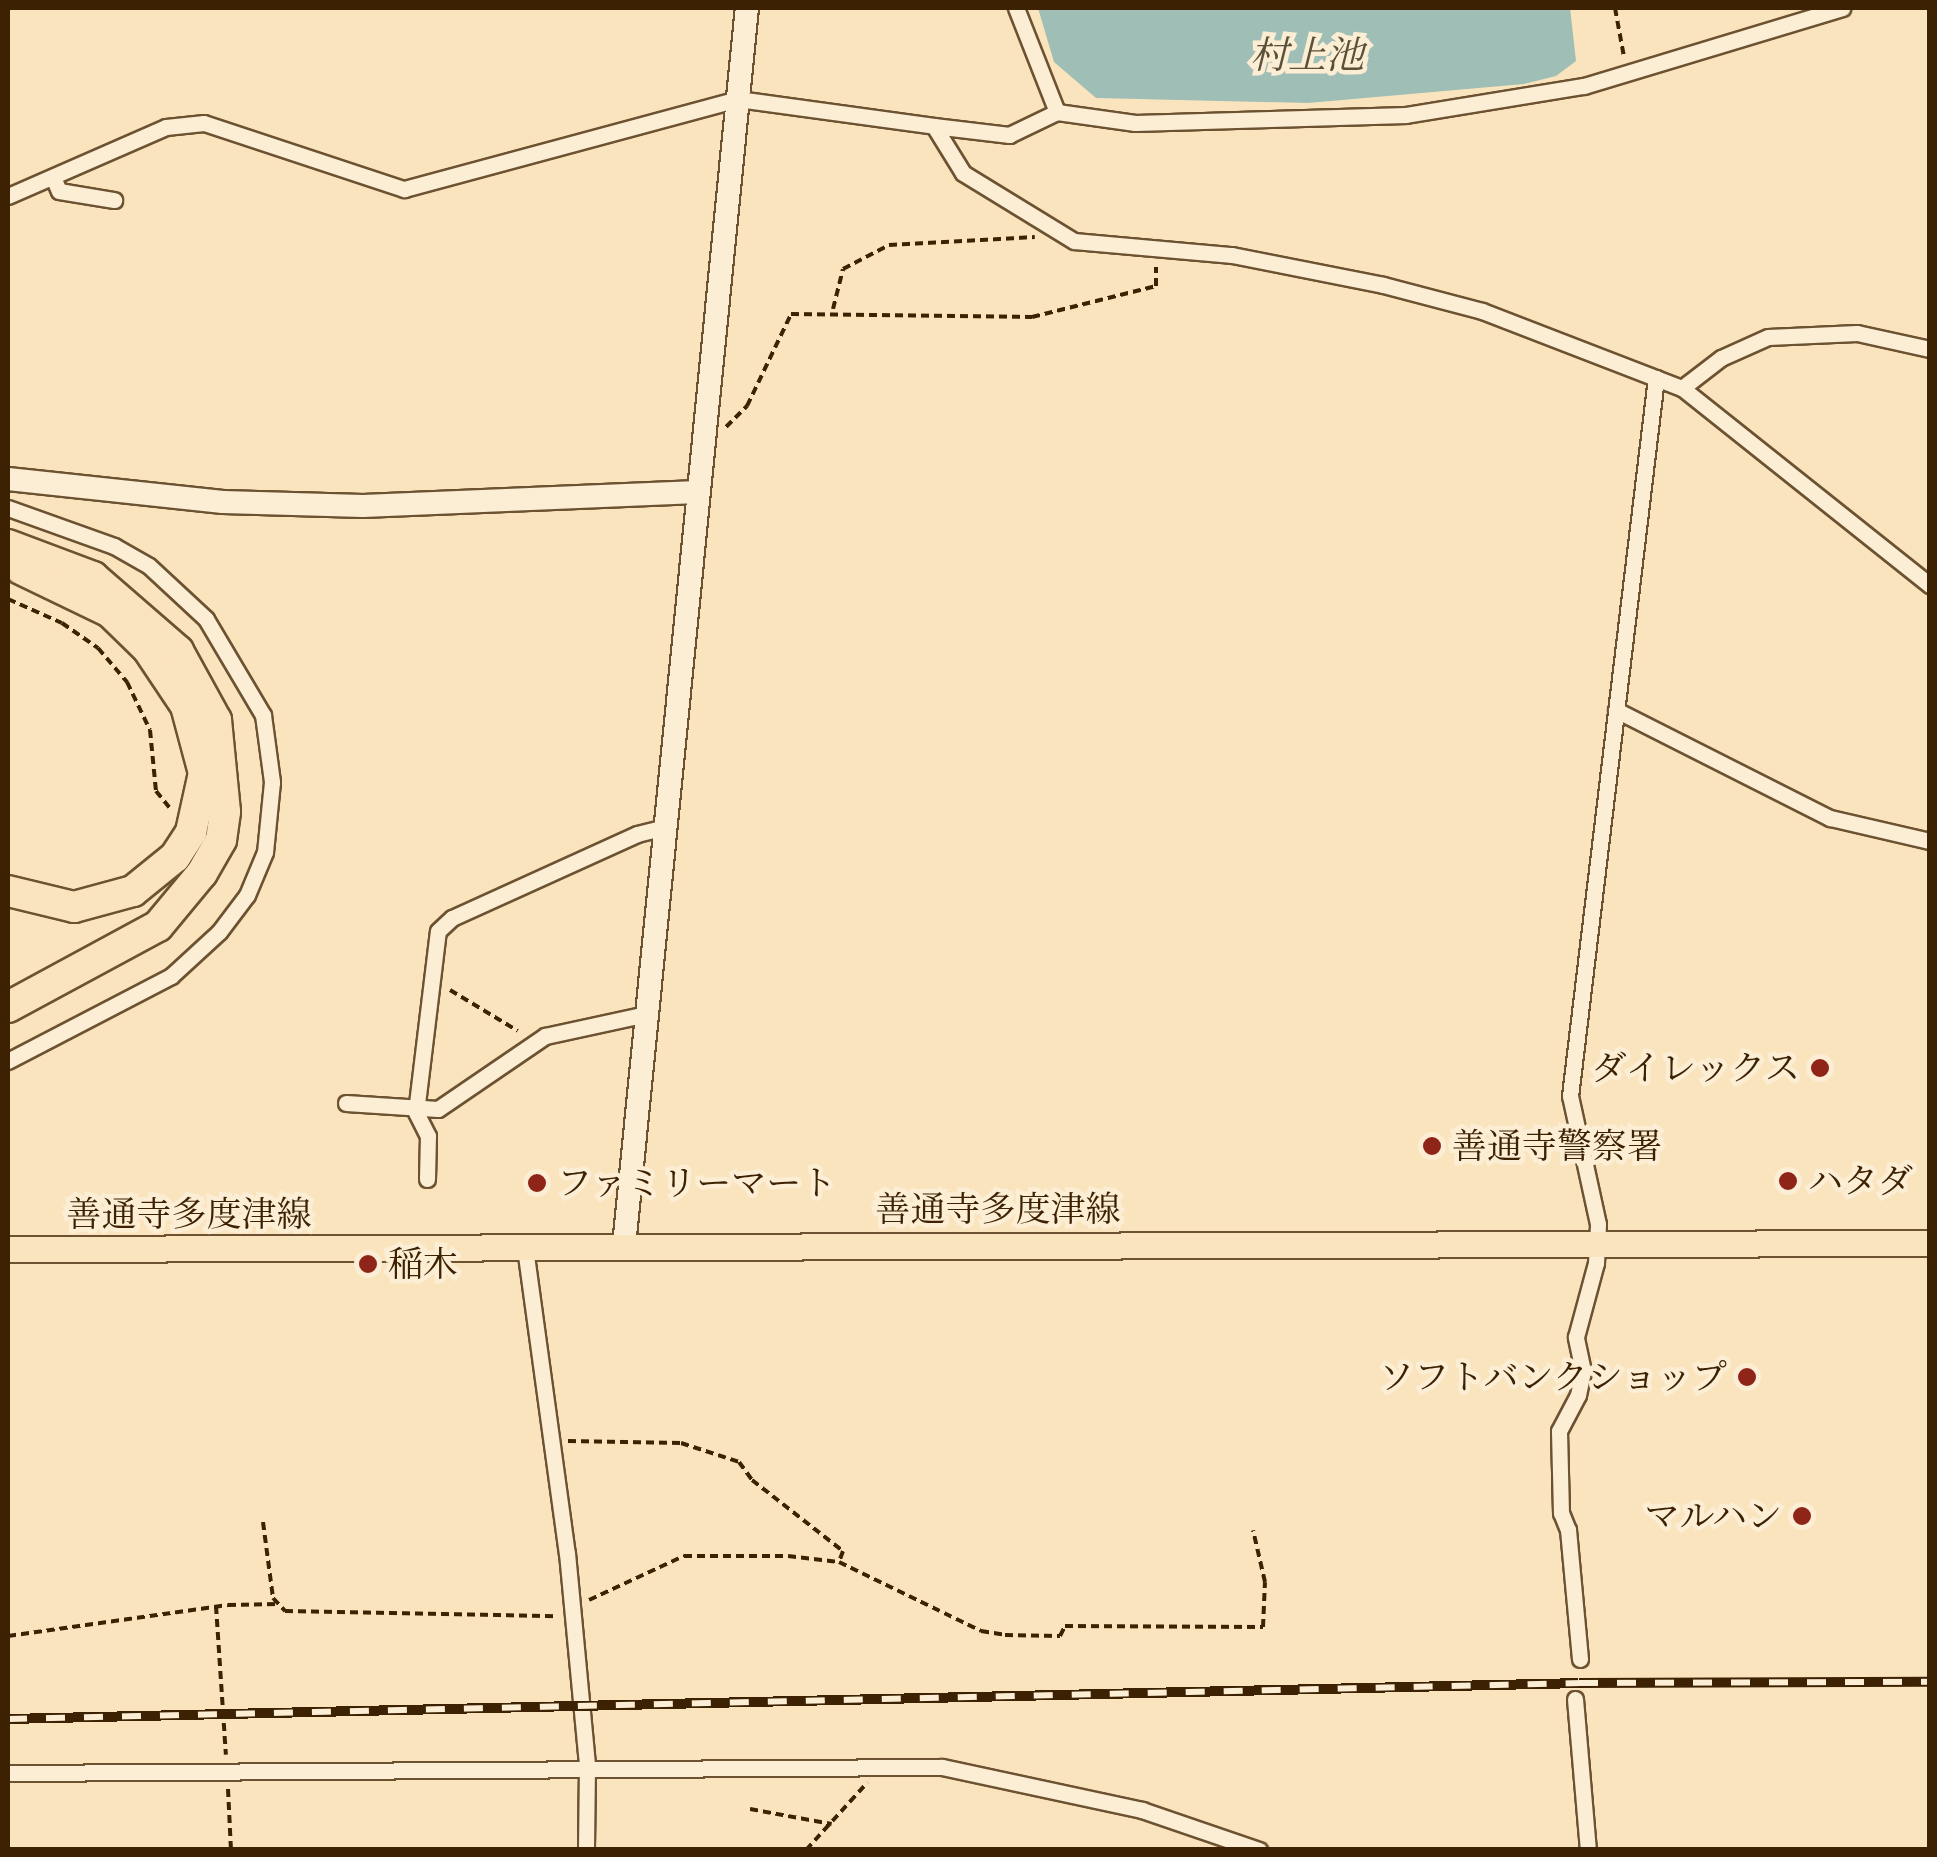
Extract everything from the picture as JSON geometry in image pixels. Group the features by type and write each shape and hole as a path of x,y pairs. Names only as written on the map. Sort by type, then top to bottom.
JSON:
{"highway":[{"path":"8,545 93,577 170,642 216,720 226,812 220,840 202,873 158,926 8,1007"},
{"path":"8,565 79,594 148,649 186,706 204,773 191,832 176,857 133,892 74,907 8,891"}],"main road":[{"name":"善通寺多度津線","path":"8,1250 1930,1243"}],"street":[{"path":"624,1246 747,8"},
{"path":"1016,8 1057,112"},
{"path":"8,196 166,127 204,122 404,188 738,99 1009,136 1057,112 1136,123 1406,114 1584,86 1842,8"},
{"path":"934,126 963,174 1064,235 1156,250 1232,255 1384,284 1482,311 1682,388 1930,585"},
{"path":"53,177 59,191 114,200"},
{"path":"1682,388 1721,358 1768,337 1805,331 1857,333 1930,350"},
{"path":"1580,1659 1568,1530 1560,1512 1559,1432 1578,1395 1583,1370 1576,1337 1596,1243 1570,1096 1656,378"},
{"path":"8,479 223,502 363,506 698,492"},
{"path":"8,508 114,546 149,566 206,619 264,714 272,782 265,852 247,895 220,932 171,976 8,1061"},
{"path":"1616,710 1830,818 1930,841"},
{"path":"427,1179 428,1136 416,1112 438,931 452,918 637,834 665,827"},
{"path":"346,1103 416,1112 461,1100 542,1038 647,1014"},
{"path":"524,1248 553,1440 571,1610 587,1766 586,1850"},
{"path":"1575,1699 1588,1850"},
{"path":"8,1773 882,1764 1016,1779 1142,1810 1259,1850"}],"path":[{"path":"1615,8 1626,72"},
{"path":"833,310 835,280 843,269 889,245 1064,235"},
{"path":"704,437 722,431 748,406 791,314 833,310 1032,317 1156,286 1156,250"},
{"path":"8,600 74,631 127,682 150,730 156,790 171,809"},
{"path":"431,976 485,1015 542,1038"},
{"path":"553,1440 682,1443 740,1462 774,1499 843,1551 839,1562"},
{"path":"262,1522 278,1604 284,1611 571,1610 684,1556 839,1562 981,1631 1060,1636 1065,1626 1263,1627 1265,1582 1253,1530"},
{"path":"8,1636 216,1606 278,1604"},
{"path":"216,1606 231,1850"},
{"path":"806,1850 882,1764"},
{"path":"750,1808 832,1824"}],"water":[{"name":"村上池","path":"1038,8 1570,8 1576,61 1556,76 1524,84 1308,103 1096,98 1054,62"}],"railway":[{"path":"8,1719 1579,1683 1930,1682"}],"place":[{"name":"ダイレックス","path":"1820,1068"},
{"name":"善通寺警察署","path":"1432,1146"},
{"name":"ハタダ","path":"1788,1181"},
{"name":"ファミリーマート","path":"537,1183"},
{"name":"稲木","path":"368,1264"},
{"name":"ソフトバンクショップ","path":"1747,1377"},
{"name":"マルハン","path":"1802,1516"}]}
